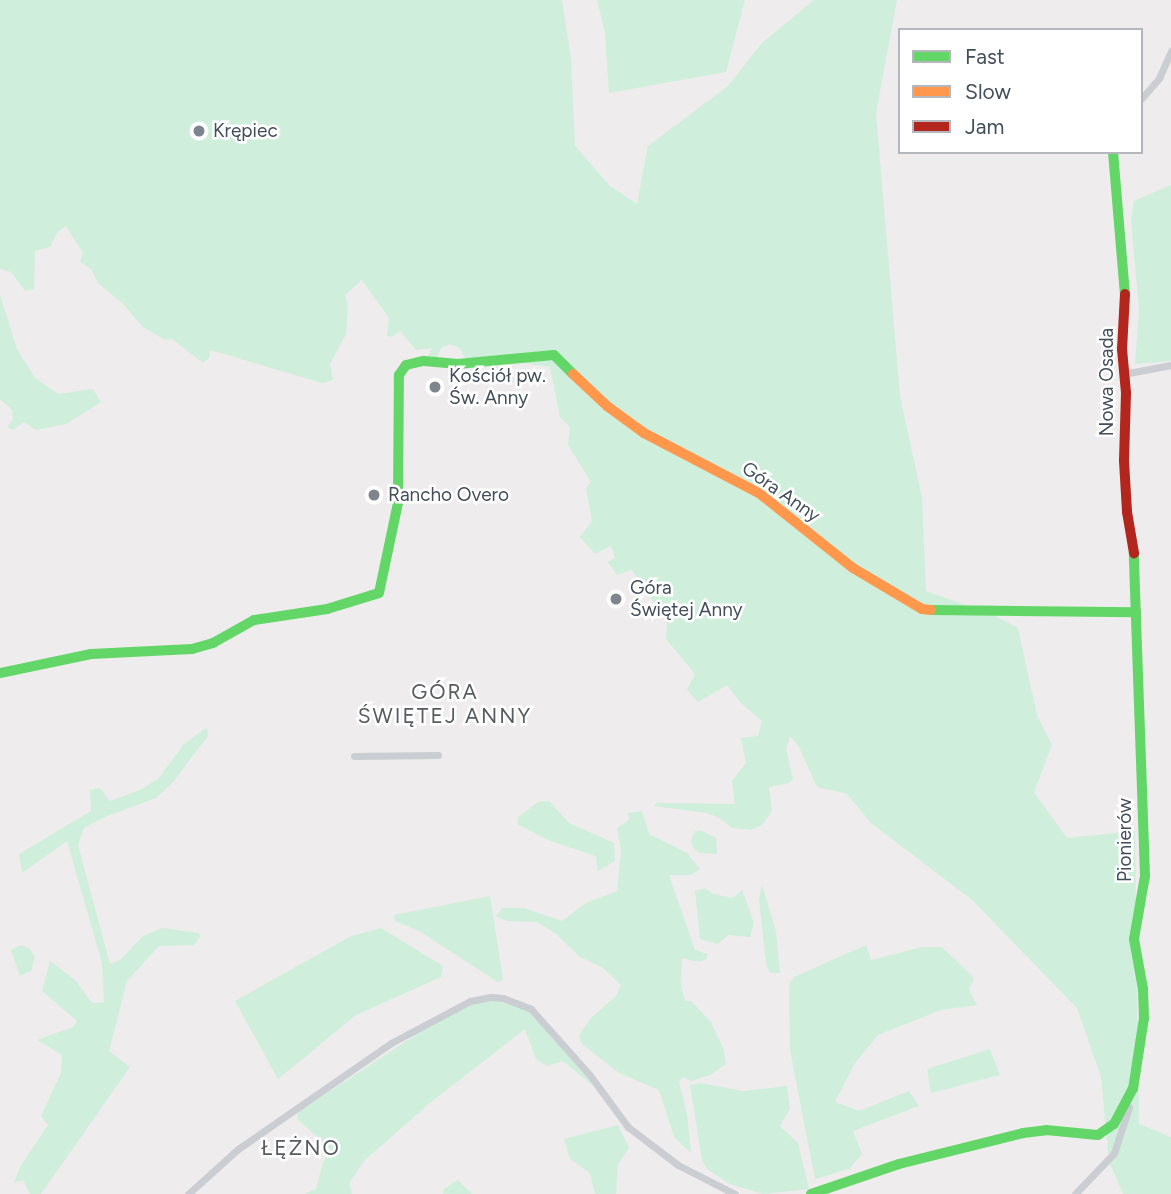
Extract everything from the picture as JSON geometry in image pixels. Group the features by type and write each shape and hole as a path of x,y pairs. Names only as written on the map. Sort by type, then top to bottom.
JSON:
{"street":[{"path":"1143,97 1159,78 1171,51"},
{"name":"Nowa Osada","path":"1113,154 1126,284 1123,374 1125,484 1136,565 1136,612"},
{"name":"Góra Anny","path":"0,673 78,656 192,649 214,643 254,620 327,609 379,593 398,503 399,375 406,365 424,361 458,364 554,355 607,406 643,433 759,493 853,568 922,609 976,612 1136,612"},
{"path":"1123,374 1171,365"},
{"name":"Pionierów","path":"811,1194 899,1164 1023,1133 1046,1130 1098,1135 1114,1124 1125,1105 1137,1072 1144,1018 1143,989 1134,939 1145,876 1136,612"},
{"path":"354,756 438,755"},
{"path":"188,1194 238,1149 391,1043 470,1001 491,997 503,998 531,1009 589,1074 628,1127 678,1165 735,1194"},
{"name":"Pionierów","path":"1075,1194 1114,1153 1129,1107 1125,1105"}],"green space":[{"path":"0,0 562,0 571,59 575,146 610,186 637,204 648,146 728,86 762,43 814,0 897,0 876,113 900,396 922,498 926,591 993,615 1018,628 1037,715 1052,745 1034,792 1067,838 1135,831 1139,1124 1171,1137 1171,1194 1123,1194 1109,1161 1101,1077 1077,1008 972,900 871,823 847,794 817,787 798,745 790,736 786,749 793,779 789,783 769,787 772,811 762,825 751,830 732,828 718,817 706,813 654,806 656,803 735,804 732,781 746,763 741,738 758,736 762,721 741,703 727,685 698,702 687,690 695,674 666,639 667,621 632,570 617,575 608,562 615,558 611,546 595,554 580,537 592,521 586,488 591,482 568,445 570,427 560,417 550,367 466,360 460,348 449,344 441,348 437,357 428,356 432,348 416,350 400,331 392,337 387,336 389,318 362,280 345,295 348,306 346,334 330,364 333,380 322,383 210,350 209,358 203,363 172,339 165,340 143,327 123,304 98,283 91,269 80,262 83,253 66,226 57,233 50,247 35,251 34,289 25,291 11,272 0,269"},
{"path":"597,0 745,0 726,72 609,93 605,33"},
{"path":"1171,185 1171,361 1135,364 1139,310 1131,220 1134,201"},
{"path":"0,295 17,349 35,378 58,394 93,389 101,402 66,424 36,430 24,422 13,430 7,427 13,420 12,410 0,399"},
{"path":"207,727 208,736 173,782 156,798 107,816 84,828 78,845 110,964 120,960 143,936 162,928 199,933 200,937 194,945 159,946 127,981 109,1051 130,1067 41,1194 30,1194 23,1180 14,1183 20,1167 48,1125 41,1116 61,1073 62,1055 37,1040 73,1027 77,1021 42,991 50,961 75,980 92,1003 104,1002 102,963 67,841 22,873 19,854 91,811 90,790 100,788 110,801 142,789 158,779 184,744"},
{"path":"549,801 569,823 614,843 615,861 598,871 596,856 548,840 517,824 518,817 538,802"},
{"path":"642,811 649,834 687,853 700,869 691,875 669,875 695,950 707,954 707,959 699,962 682,958 681,986 685,1001 691,1001 711,1022 724,1050 726,1064 710,1075 691,1081 683,1077 679,1082 687,1114 691,1153 674,1137 659,1090 619,1073 582,1044 579,1036 590,1019 616,996 621,985 603,968 580,957 556,934 537,922 507,921 496,916 502,908 523,908 562,921 586,903 617,891 621,851 617,828 629,820 628,813"},
{"path":"700,830 716,838 717,854 700,853 694,849 691,840 695,831"},
{"path":"762,885 776,931 780,973 770,973 766,963 759,900"},
{"path":"705,888 713,894 733,898 742,890 754,923 750,937 728,935 718,944 700,939 695,891"},
{"path":"490,896 503,979 498,982 419,931 395,921 394,915"},
{"path":"381,928 443,966 441,977 356,1015 278,1079 235,1001 351,936"},
{"path":"21,945 30,949 35,957 31,971 20,976 11,950"},
{"path":"866,945 871,960 922,947 942,947 974,978 969,990 977,1005 941,1010 878,1035 855,1063 835,1102 859,1111 909,1091 919,1106 853,1131 862,1154 849,1169 815,1179 790,1050 789,985 794,977"},
{"path":"495,1000 527,1010 594,1083 592,1085 563,1061 547,1066 536,1059 525,1029 431,1102 365,1160 349,1183 352,1194 304,1194 316,1189 323,1162 331,1149 297,1119 298,1112 431,1025 472,1004"},
{"path":"990,1049 1000,1075 931,1093 927,1069"},
{"path":"700,1083 743,1091 787,1086 790,1109 780,1126 798,1143 809,1189 763,1194 730,1184 707,1169 702,1160 690,1085"},
{"path":"618,1125 629,1148 618,1164 616,1194 595,1194 590,1173 570,1159 564,1139"},
{"path":"458,1180 472,1194 443,1194 444,1189"}],"traffic: fast":[{"path":"1113,154 1125,294"},
{"path":"0,673 91,654 192,649 213,643 254,620 327,609 379,593 398,503 399,375 406,365 424,361 458,364 554,355 573,374"},
{"path":"811,1194 899,1164 1023,1133 1046,1130 1098,1135 1114,1124 1133,1089 1144,1018 1143,989 1134,939 1145,876 1134,553"},
{"path":"931,610 1136,612"}],"traffic: slow":[{"path":"573,374 607,406 644,433 759,493 853,568 922,609 931,610"}],"traffic: jam":[{"path":"1125,294 1122,349 1126,393 1124,461 1127,512 1134,553"}],"place":[{"name":"Krępiec","path":"199,131"},
{"name":"Kościół pw. Św. Anny","path":"435,387"},
{"name":"Rancho Overo","path":"374,495"},
{"name":"Góra Świętej Anny","path":"616,599"}],"district":[{"name":"GÓRA ŚWIĘTEJ ANNY","path":"445,704"},
{"name":"ŁĘŻNO","path":"301,1148"}]}
